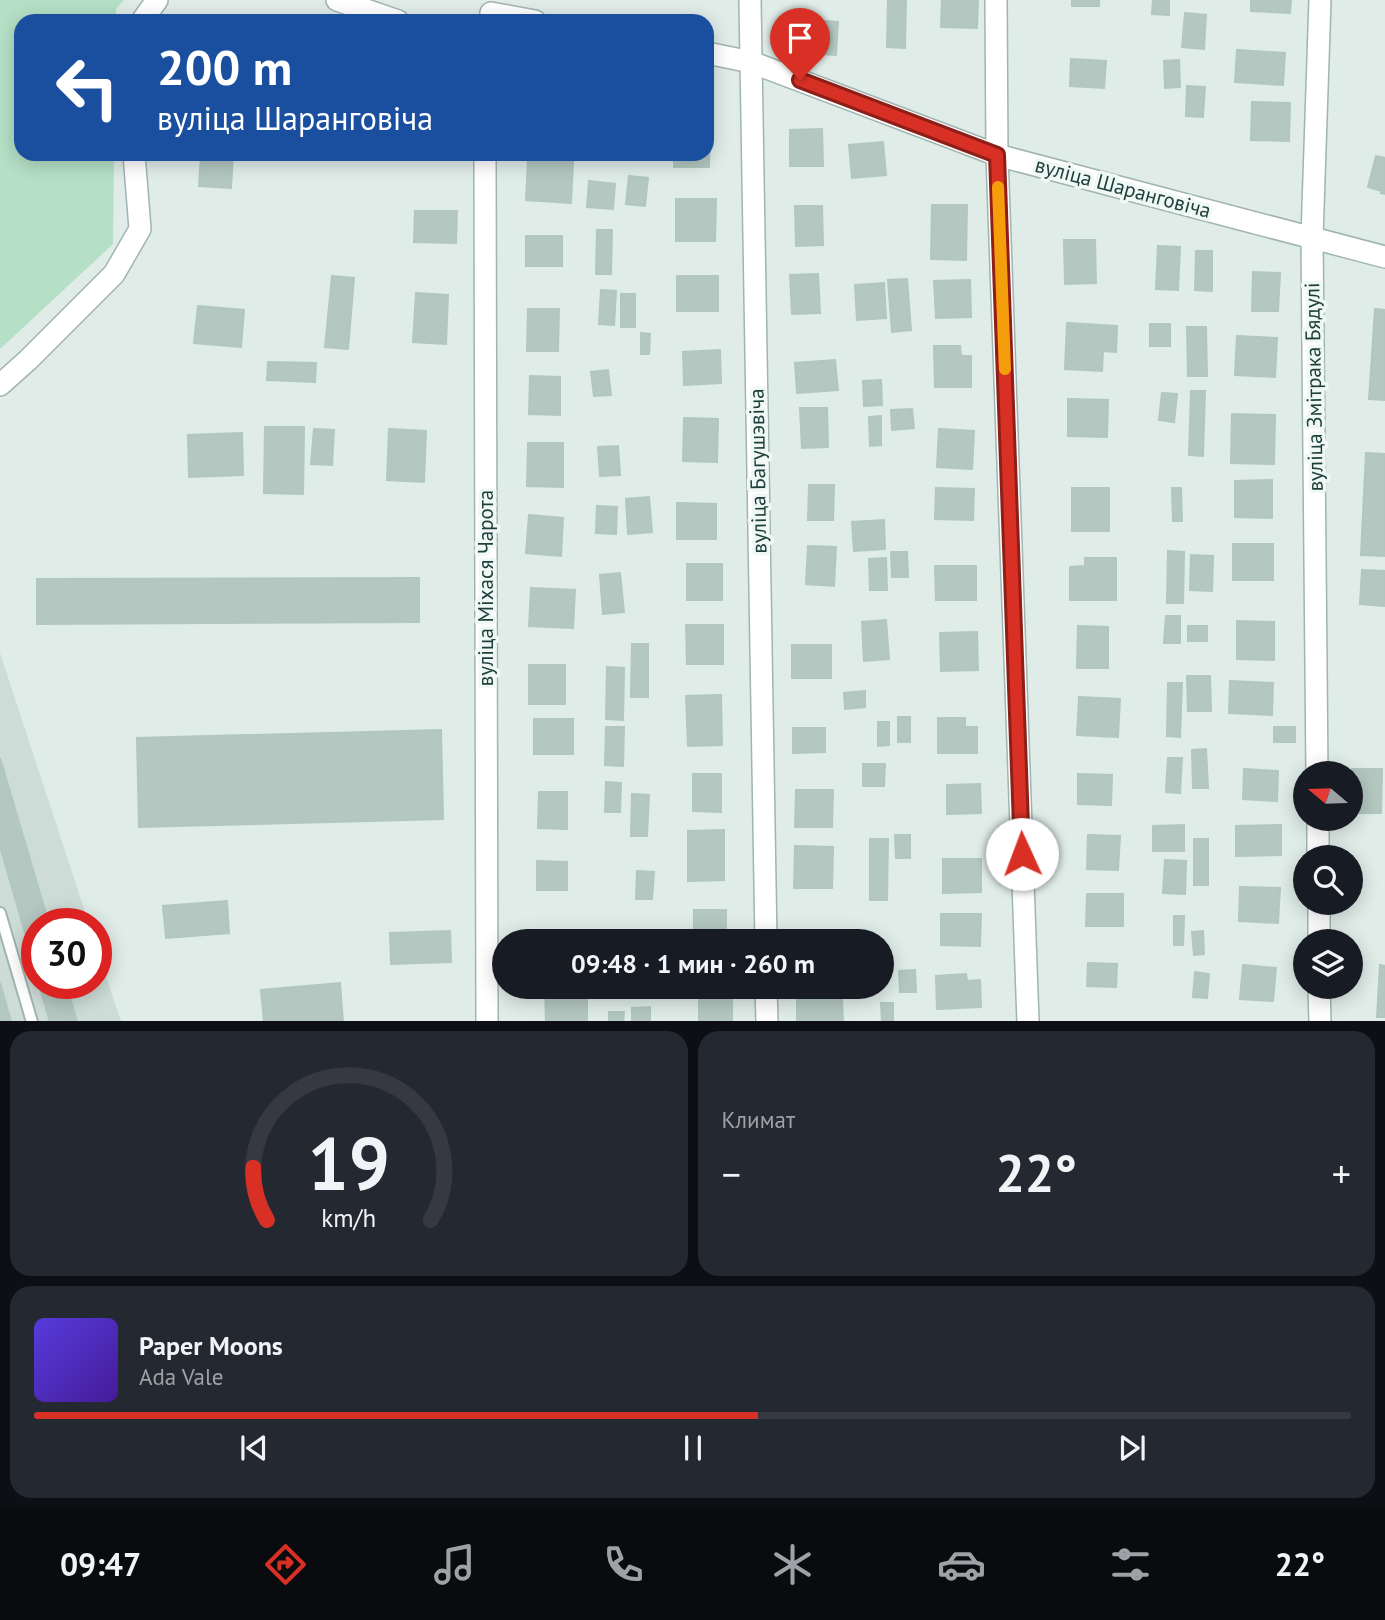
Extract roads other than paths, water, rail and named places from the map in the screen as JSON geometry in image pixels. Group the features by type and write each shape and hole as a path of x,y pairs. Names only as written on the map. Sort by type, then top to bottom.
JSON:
{"street":[{"path":"337,0 378,14"},
{"name":"вуліца Багушэвіча","path":"750,0 766,929"},
{"path":"996,0 997,155 1028,1021"},
{"name":"вуліца Змітрака Бядулі","path":"1317,761 1312,237 1320,0"},
{"name":"вуліца Шаранговіча","path":"714,54 751,62 997,155 1385,257"},
{"path":"0,385 114,274 121,263 140,229 135,161"},
{"name":"вуліца Міхася Чарота","path":"485,161 487,1021"},
{"path":"766,999 767,1021"},
{"path":"1319,999 1320,1021"}],"lane":[{"path":"0,913 32,1021"}]}
